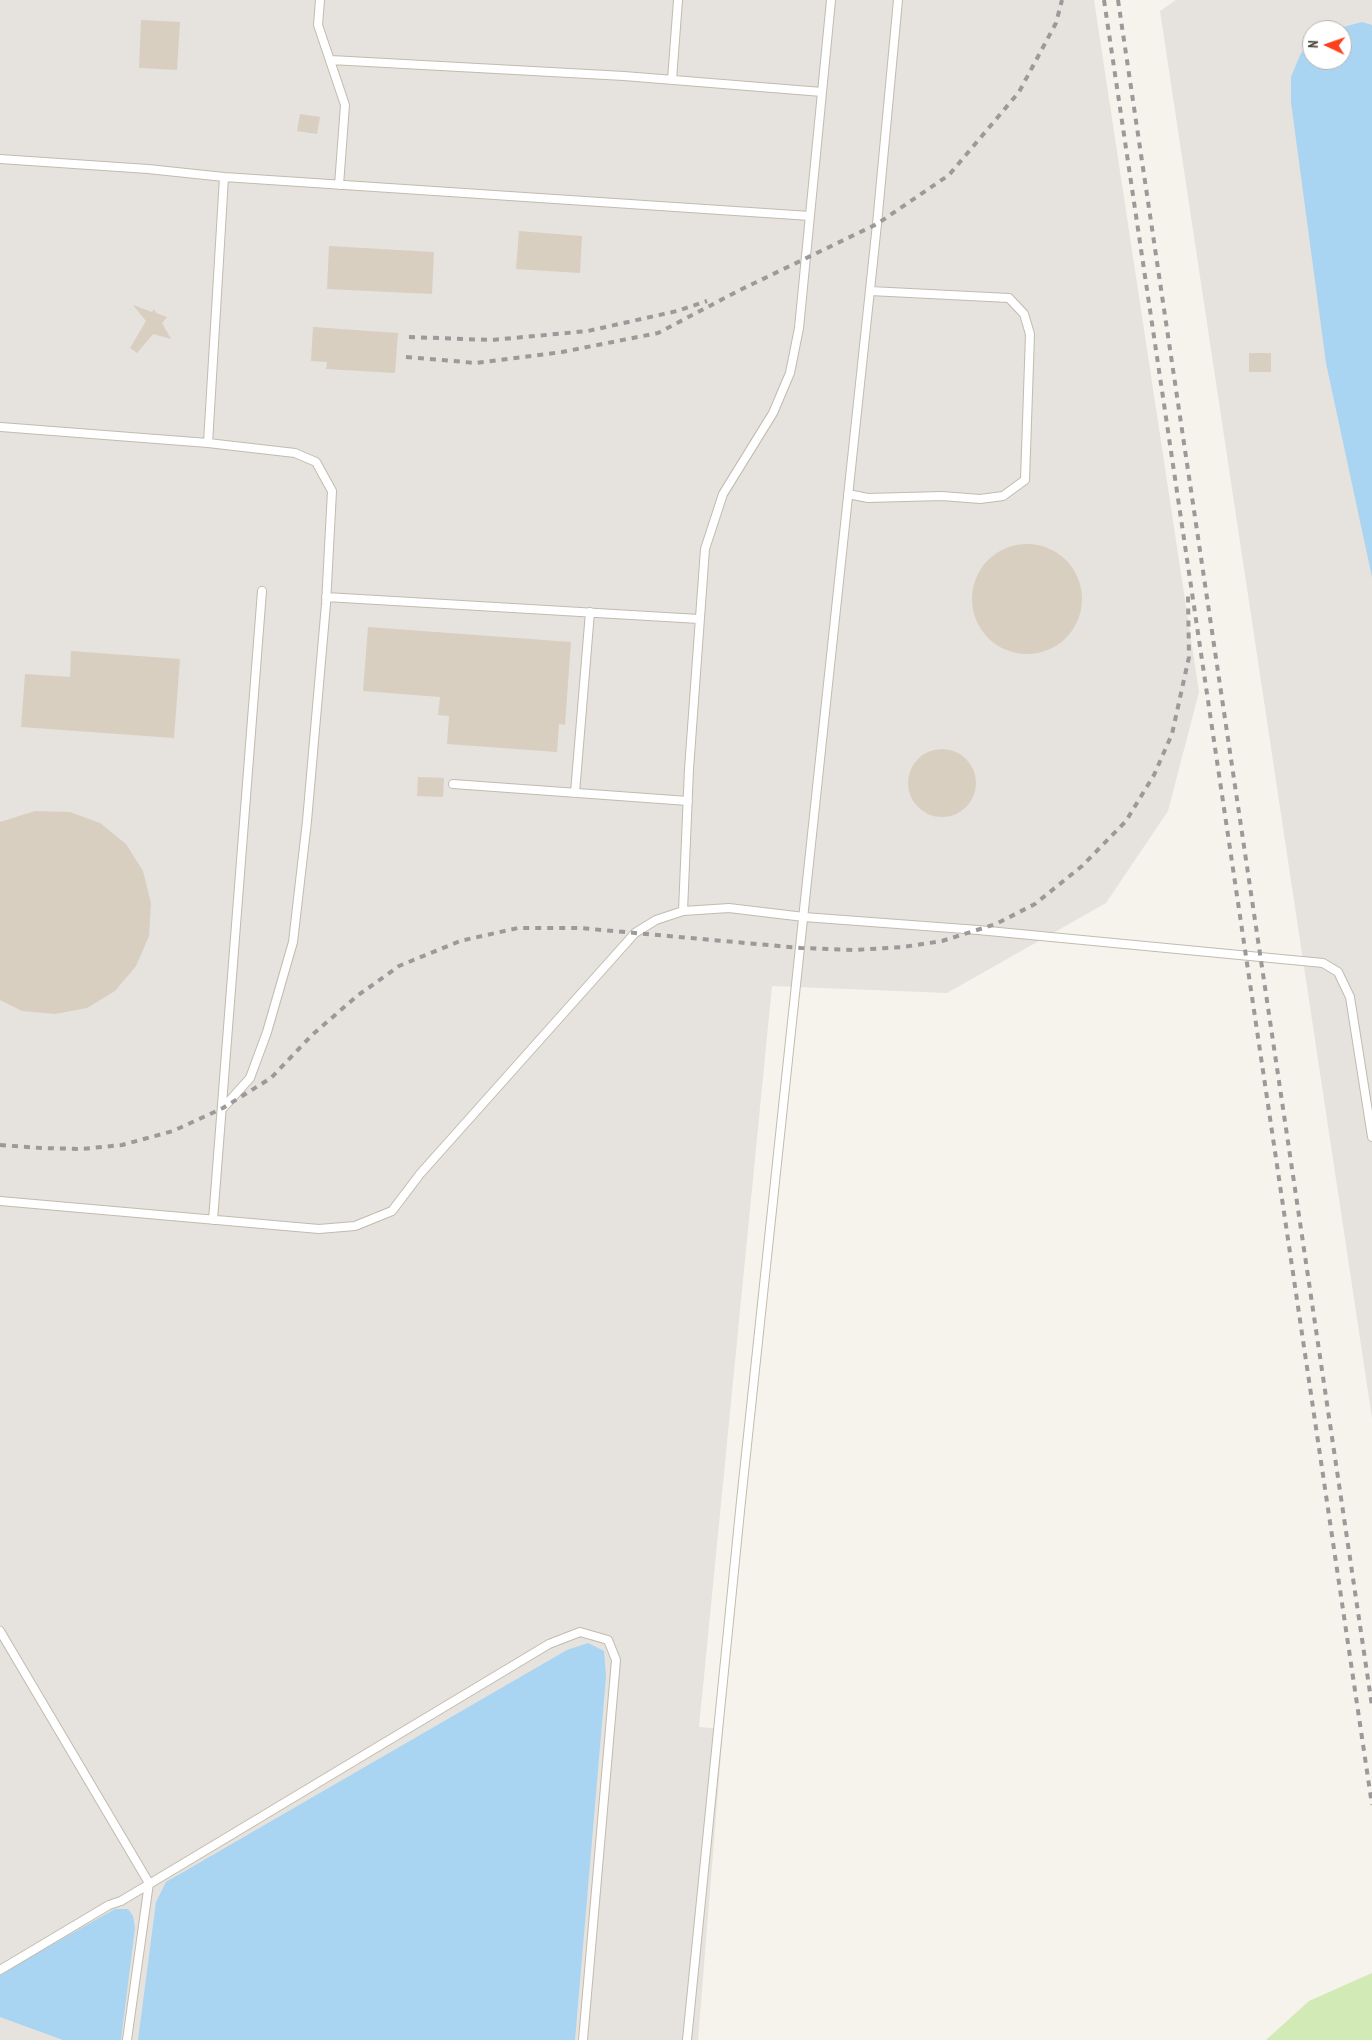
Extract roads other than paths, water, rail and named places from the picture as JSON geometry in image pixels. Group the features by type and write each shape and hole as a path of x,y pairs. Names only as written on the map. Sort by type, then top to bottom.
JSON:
{"lane":[{"path":"320,0 318,25 345,105 339,185"},
{"path":"672,80 678,0"},
{"path":"683,911 699,619 705,549 722,494 773,413 790,373 799,328 831,0"},
{"path":"687,2040 741,1501 870,291 898,0"},
{"path":"330,60 614,75 822,92"},
{"path":"0,159 148,169 224,178 810,216"},
{"path":"208,443 224,178"},
{"path":"848,494 868,498 942,496 980,499 1004,496 1025,480 1030,334 1024,314 1009,298 870,291"},
{"path":"0,427 208,443 295,453 316,462 332,491 326,597 307,821 293,942 267,1032 250,1078 223,1108"},
{"path":"213,1220 262,590"},
{"path":"326,597 699,619"},
{"path":"575,793 590,612"},
{"path":"453,784 688,801"},
{"path":"0,1201 319,1229 355,1226 392,1211 420,1174 635,933 656,920 683,911 729,908 804,917 978,930 1323,963 1338,972 1350,997 1372,1137"},
{"path":"0,1970 548,1644 580,1632 608,1640 616,1660 583,2040"},
{"path":"1,1635 149,1883 128,2040"}],"water":[{"path":"1362,22 1372,25 1372,577 1326,363 1291,102 1291,77 1302,52 1302,70 1352,70 1352,25"},
{"path":"588,1643 604,1651 606,1676 575,2040 138,2040 156,1902 166,1882 567,1650"},
{"path":"115,1909 128,1909 133,1916 135,1928 121,2040 63,2040 0,2017 0,1974"}],"railway":[{"path":"406,357 476,363 562,352 658,333 740,290 877,224 949,175 1019,92 1056,23 1062,0"},
{"path":"1104,0 1372,1805"},
{"path":"1118,0 1372,1706"},
{"path":"409,337 492,340 588,331 677,311 707,301"},
{"path":"0,1145 81,1149 122,1145 173,1131 223,1108 271,1078 312,1035 357,996 399,966 460,941 518,928 580,928 801,948 854,950 903,947 942,941 996,924 1035,904 1082,866 1126,821 1154,775 1172,734 1189,657 1188,596"}]}
